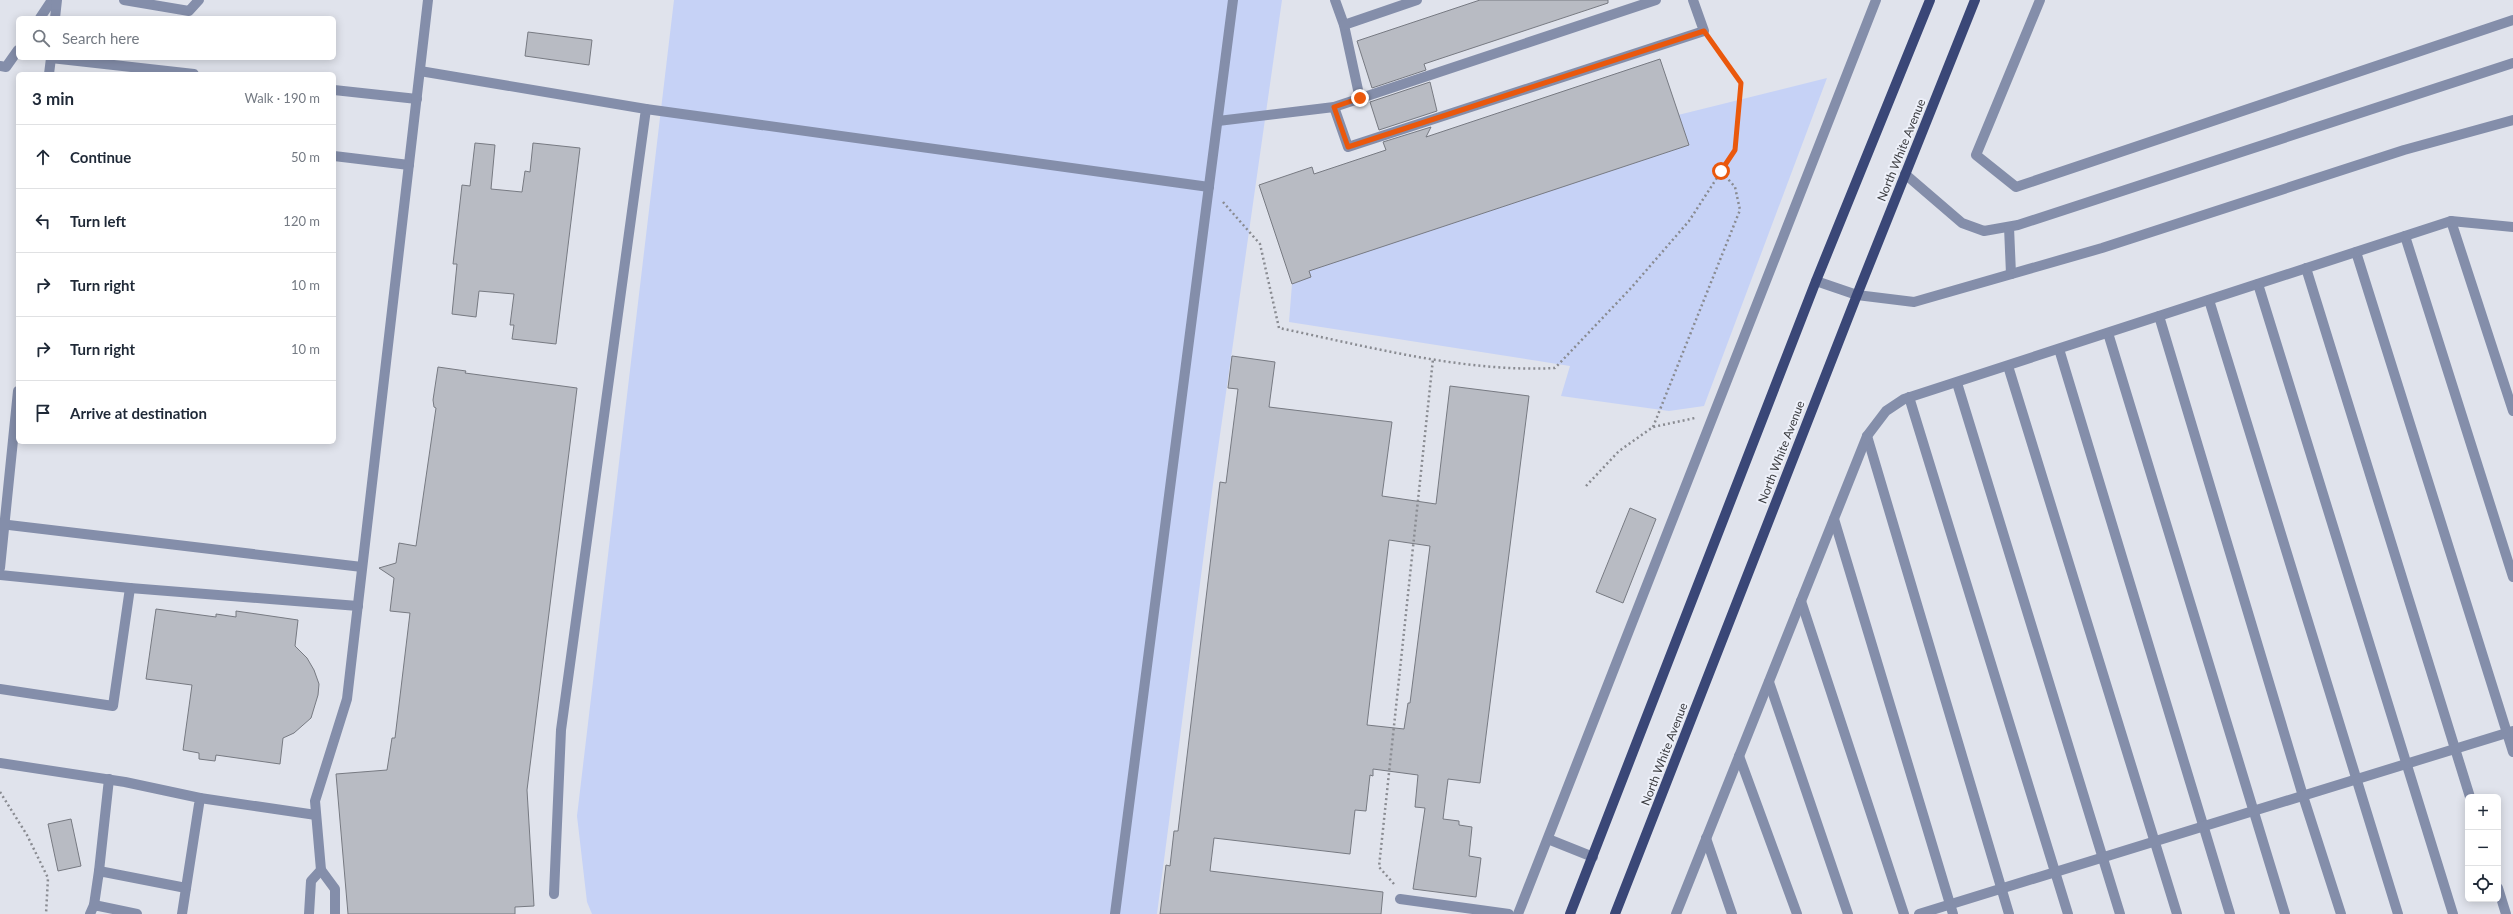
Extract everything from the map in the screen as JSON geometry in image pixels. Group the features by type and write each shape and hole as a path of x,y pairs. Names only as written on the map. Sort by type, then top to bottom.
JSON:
{"main road":[{"path":"1570,914 1816,281 1930,0"},
{"name":"North White Avenue","path":"1615,914 1857,295 1975,0"}],"lane":[{"path":"41,16 52,0"},
{"path":"55,16 57,0"},
{"path":"124,0 189,11 199,0"},
{"path":"335,914 335,889 322,870 315,801 347,699 428,0"},
{"path":"1115,914 1233,0"},
{"path":"1335,0 1344,25 1360,98"},
{"path":"1344,25 1417,0"},
{"path":"1218,121 1334,107 1656,0"},
{"path":"1334,107 1348,147 1704,31 1693,0"},
{"path":"1518,914 1876,0"},
{"path":"2040,0 1976,155 2016,187 2513,20"},
{"path":"0,66 6,67 16,53"},
{"path":"49,72 51,60"},
{"path":"69,60 176,72"},
{"path":"1905,174 1962,223 1984,231 2009,227 2092,202 2473,74 2513,63"},
{"path":"420,71 646,109 1209,187"},
{"path":"336,90 417,99"},
{"path":"554,894 561,730 646,109"},
{"path":"1816,281 1857,295 1914,302 2102,248 2404,150 2513,120"},
{"path":"336,156 409,165"},
{"path":"2451,221 2513,411"},
{"path":"1676,914 1866,436 1886,411 1909,397 2451,221 2513,227"},
{"path":"2009,227 2011,274"},
{"path":"2405,236 2513,577"},
{"path":"2356,252 2510,732 2513,752"},
{"path":"2306,268 2469,794"},
{"path":"2258,284 2453,914"},
{"path":"2210,300 2358,779 2398,914"},
{"path":"2160,316 2303,796 2341,914"},
{"path":"2108,333 2252,811 2285,914"},
{"path":"2059,349 2230,914"},
{"path":"2008,366 2177,914"},
{"path":"1957,382 2120,914"},
{"path":"1909,397 2068,914"},
{"path":"0,568 2,525 16,410"},
{"path":"1866,436 2009,914"},
{"path":"0,466 10,468"},
{"path":"1834,519 1951,909"},
{"path":"2,525 362,567"},
{"path":"0,574 130,588 358,606"},
{"path":"0,689 113,706 130,588"},
{"path":"1801,601 1904,914"},
{"path":"1769,682 1848,914"},
{"path":"1919,914 1951,909 2001,889 2510,732"},
{"path":"1739,756 1797,914"},
{"path":"0,763 108,779 200,798 316,815"},
{"path":"108,779 99,871 92,910 137,914"},
{"path":"182,914 200,798"},
{"path":"1548,838 1593,857"},
{"path":"1706,838 1732,914"},
{"path":"309,914 311,880 322,870"},
{"path":"99,871 186,888"},
{"path":"2501,898 2506,914"},
{"path":"1400,899 1509,914"}],"path":[{"path":"1209,187 1260,244 1278,328 1433,359 1528,370 1554,368 1631,288 1689,220 1735,150 1741,83 1704,31"},
{"path":"1653,427 1740,210 1735,186 1721,171"},
{"path":"1400,899 1401,892 1379,867 1433,359"},
{"path":"1586,486 1620,451 1653,427 1715,413"},
{"path":"0,792 27,835 48,878 46,914"}],"shaded area":[{"path":"674,0 1282,0 1213,484 1157,914 592,914 587,902 577,816"},
{"path":"1827,78 1704,406 1669,411 1561,396 1570,366 1289,322 1292,284 1310,277 1309,271 1678,115"}],"building":[{"path":"1480,0 1608,0 1608,3 1424,64 1426,70 1372,88 1357,41"},
{"path":"528,32 592,40 589,65 525,56"},
{"path":"1660,59 1689,145 1309,271 1311,277 1292,284 1259,185 1312,167 1314,174 1386,150 1383,142 1431,127 1426,137"},
{"path":"1430,82 1437,111 1379,130 1370,102"},
{"path":"475,143 495,145 491,189 522,192 525,171 530,172 533,143 580,148 556,344 512,339 514,325 510,325 514,294 479,291 476,317 452,314 457,264 453,264 462,185 470,186"},
{"path":"1232,356 1275,362 1269,407 1392,422 1382,496 1436,504 1450,386 1529,396 1480,783 1448,779 1443,819 1459,821 1459,825 1472,827 1469,856 1481,858 1476,897 1413,889 1425,808 1415,807 1418,775 1373,769 1373,776 1370,775 1366,811 1355,810 1350,854 1214,838 1210,871 1383,892 1381,914 1160,914 1166,865 1170,866 1174,831 1178,831 1220,482 1226,483 1238,389 1228,388","holes":["1389,540 1430,546 1410,703 1408,703 1404,729 1367,725"]},
{"path":"438,367 466,371 465,373 577,388 527,790 534,906 515,907 515,914 348,914 336,774 387,770 392,738 395,738 410,613 390,611 394,578 379,568 396,563 399,543 416,546 436,408 434,407 433,400"},
{"path":"1630,508 1656,519 1623,603 1596,592"},
{"path":"156,609 216,617 216,614 236,617 236,611 298,620 295,646 307,658 314,670 319,684 318,695 311,718 294,733 283,738 280,764 216,755 215,761 199,759 199,753 183,750 192,685 146,679"},
{"path":"71,819 81,866 58,871 48,824"}],"route":[{"path":"1360,98 1334,107 1348,147 1704,31 1741,83 1735,150 1721,171"}]}
